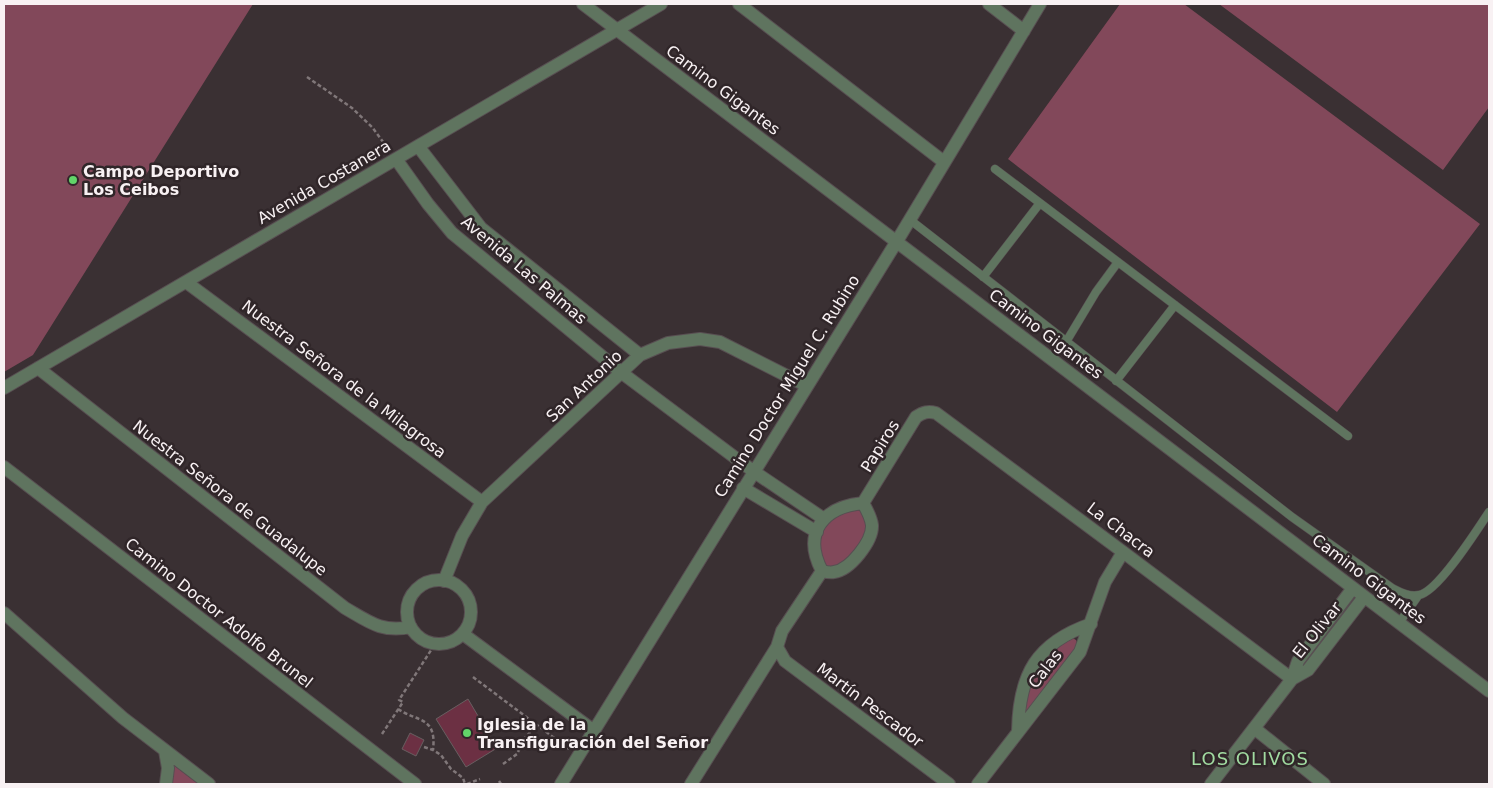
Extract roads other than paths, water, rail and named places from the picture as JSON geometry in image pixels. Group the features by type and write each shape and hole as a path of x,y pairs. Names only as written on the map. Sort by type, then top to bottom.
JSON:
{"street":[{"name":"Camino Gigantes","path":"583,4 1489,691"},
{"name":"Avenida Costanera","path":"4,388 661,4"},
{"path":"739,4 944,162"},
{"path":"989,4 1024,31"},
{"name":"Camino Doctor Miguel C. Rubino","path":"560,784 909,220 1040,4"},
{"name":"Avenida Las Palmas","path":"418,146 481,228 640,356"},
{"name":"Avenida Las Palmas","path":"396,159 428,204 452,233 622,373 753,472"},
{"name":"Nuestra Señora de la Milagrosa","path":"186,282 482,502"},
{"name":"San Antonio","path":"444,581 462,536 482,502 640,356 668,343 700,339 720,342 806,386"},
{"name":"Nuestra Señora de Guadalupe","path":"38,368 345,608 379,627 398,630 411,627"},
{"name":"Papiros","path":"863,503 916,417 929,411"},
{"name":"La Chacra","path":"929,411 943,417 1292,679"},
{"name":"Camino Doctor Adolfo Brunel","path":"4,467 415,784"},
{"path":"753,472 824,519"},
{"path":"743,488 817,532"},
{"path":"863,503 869,514 872,527 867,542 858,556 848,566 835,572 822,571 815,552 817,532 824,519 840,507 863,503"},
{"name":"Calas","path":"978,784 1080,652 1104,582 1124,552"},
{"path":"691,784 777,647 782,631 822,571"},
{"path":"444,581 458,586 463,592 470,605 470,620 463,634 450,642 435,644 421,638 411,627 408,612 412,597 416,591 428,583 444,581"},
{"name":"El Olivar","path":"1211,784 1292,679 1298,661 1353,588"},
{"name":"El Olivar","path":"1292,679 1308,670 1364,596"},
{"path":"4,613 123,718 209,784"},
{"name":"Calas","path":"1018,731 1018,708 1023,686 1028,673 1038,658 1052,645 1074,630 1091,624"},
{"path":"463,634 594,731"},
{"name":"Martín Pescador","path":"777,647 785,661 949,784"},
{"path":"1254,728 1324,784"},
{"path":"165,751 168,768 166,784"}],"lane":[{"path":"995,169 1348,436"},
{"path":"983,277 1040,203"},
{"path":"909,220 1292,517 1392,588 1404,594 1418,596"},
{"path":"1066,342 1096,292 1118,262"},
{"path":"1116,381 1175,305"},
{"path":"1399,623 1418,596 1429,591 1439,581 1488,518"}],"place":[{"name":"Campo Deportivo Los Ceibos","path":"73,180"},
{"name":"Iglesia de la Transfiguración del Señor","path":"467,733"}],"district":[{"name":"LOS OLIVOS","path":"1250,758"}]}
